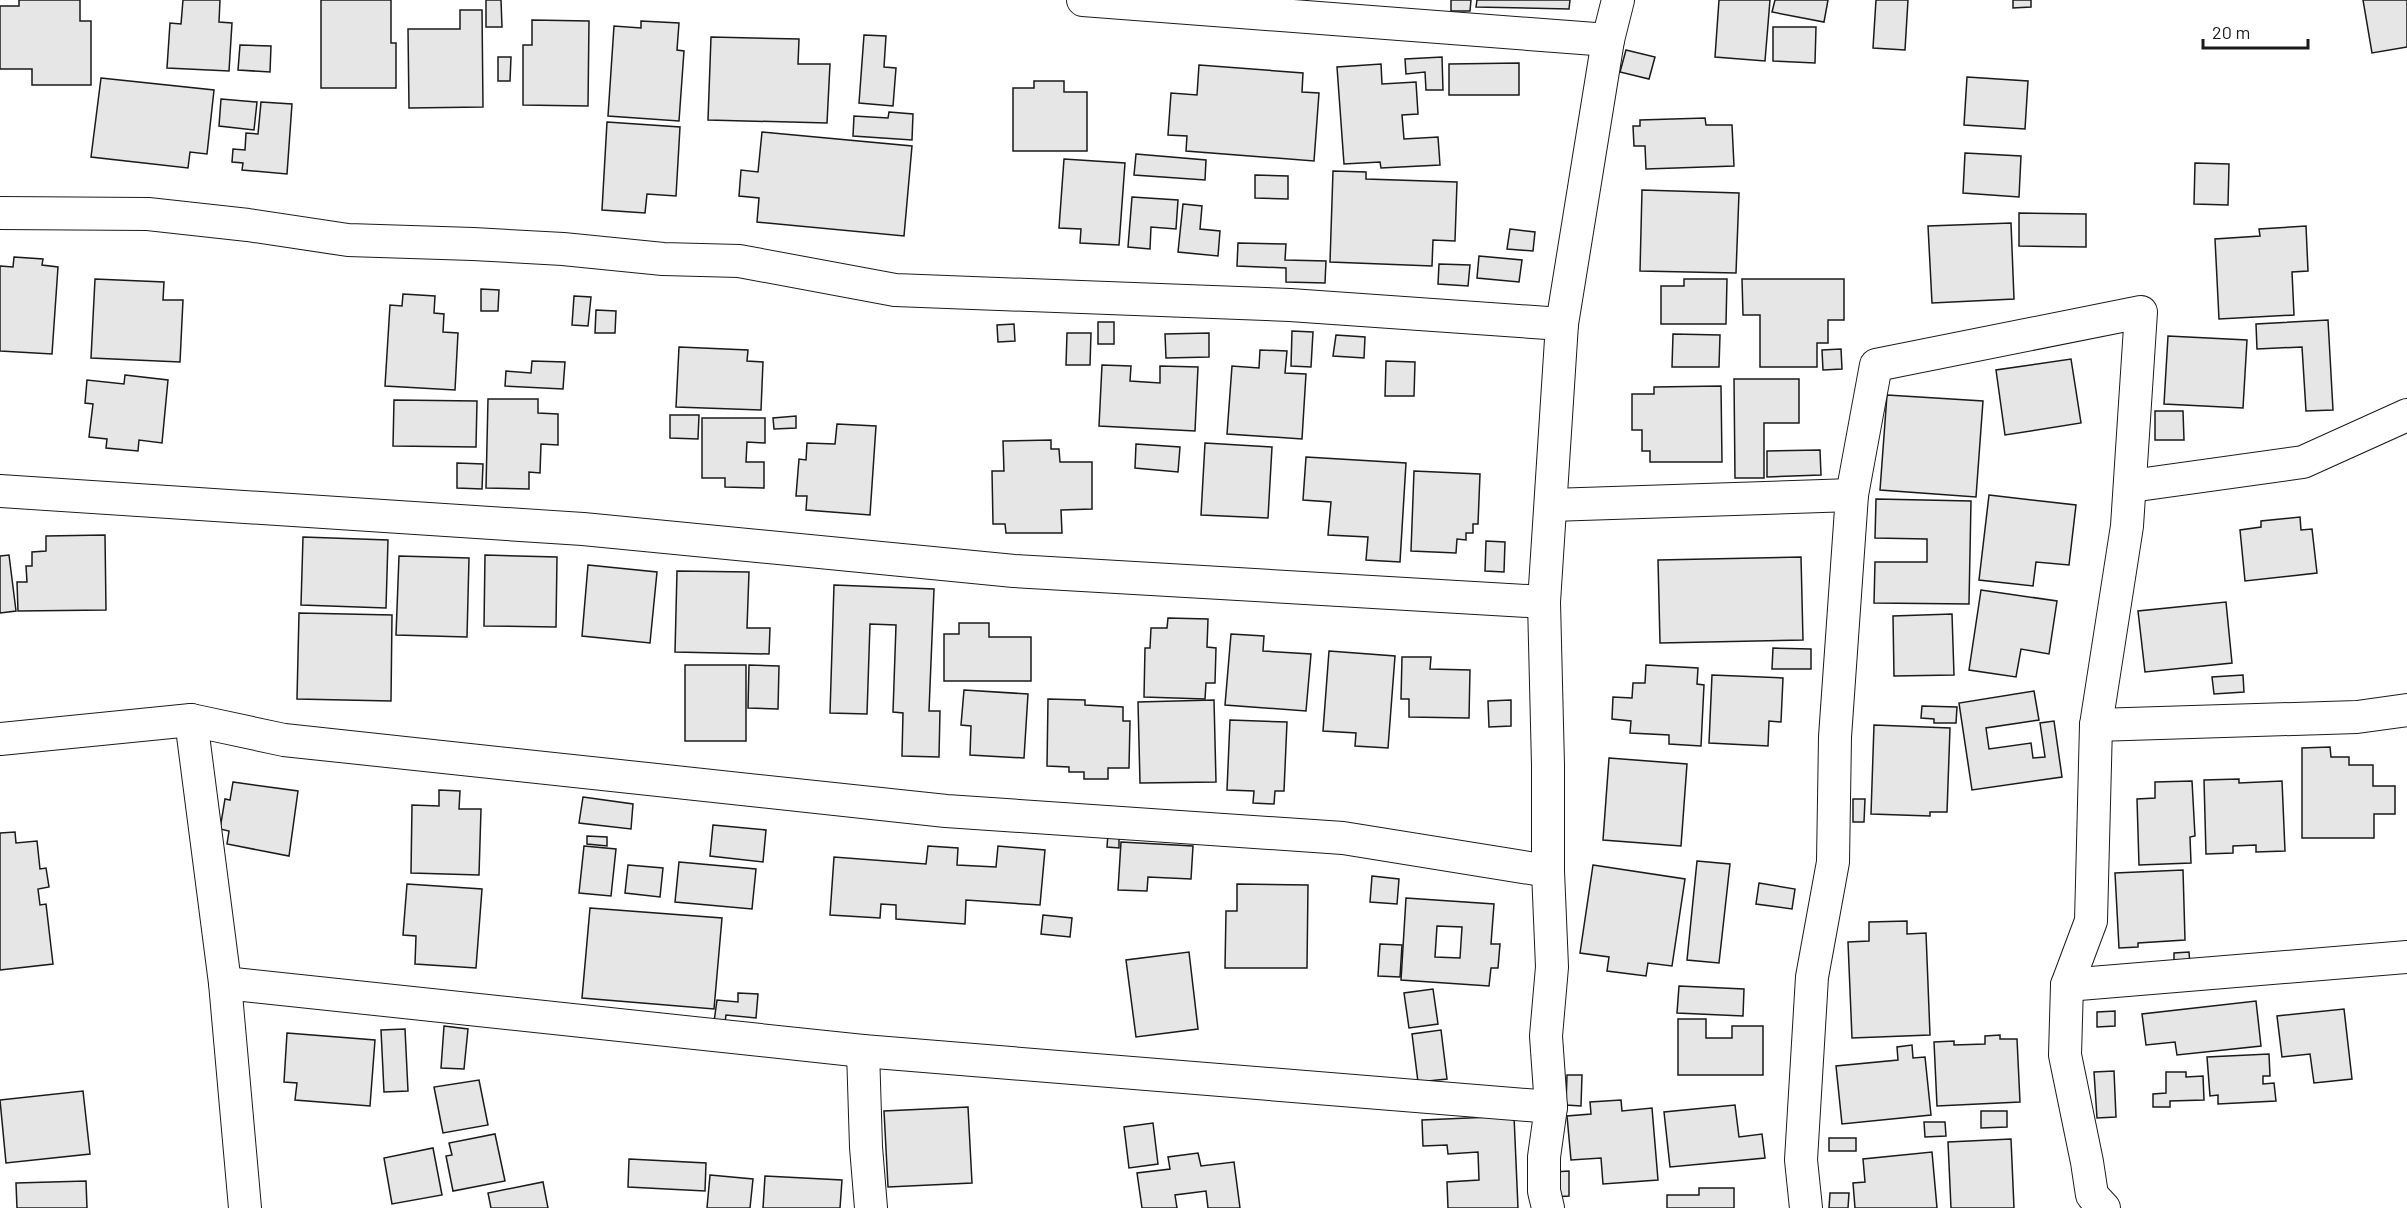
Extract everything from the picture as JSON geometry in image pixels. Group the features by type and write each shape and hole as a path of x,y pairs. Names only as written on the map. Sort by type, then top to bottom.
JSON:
{"street":[{"path":"1083,0 1608,40"},
{"path":"1548,1208 1544,1191 1544,1156 1551,1107 1546,1036 1552,967 1548,871 1544,602 1562,324 1608,40 1618,0"},
{"path":"0,213 148,214 248,225 348,240 473,244 563,249 663,259 740,261 895,290 1290,305 1562,324"},
{"path":"1806,1208 1801,1160 1812,978 1833,862 1835,737 1852,495 1876,365 2141,312 2127,526 2096,725 2091,921 2067,985 2065,1055 2087,1162 2091,1196 2104,1208"},
{"path":"2131,486 2303,462 2407,416"},
{"path":"0,491 583,529 1014,571 1544,602"},
{"path":"1551,505 1852,495"},
{"path":"2096,725 2357,717 2407,710"},
{"path":"0,739 191,720 284,740 934,810 1343,838 1548,871"},
{"path":"191,720 225,983 245,1208"},
{"path":"2067,985 2407,957"},
{"path":"225,983 863,1051 1551,1107"},
{"path":"863,1051 866,1147 871,1208"}],"building":[{"path":"19,0 80,0 80,21 91,21 91,85 32,85 32,69 0,69 0,6 19,6"},
{"path":"183,0 220,0 219,22 232,23 229,71 167,68 170,23 181,24"},
{"path":"321,0 391,0 391,43 396,43 396,88 321,88"},
{"path":"486,0 501,0 502,27 486,27"},
{"path":"1451,0 1471,0 1470,11 1451,11"},
{"path":"1477,0 1570,0 1569,9 1476,7"},
{"path":"1719,0 1770,0 1765,61 1715,57"},
{"path":"1775,0 1828,0 1824,22 1772,12"},
{"path":"1876,0 1908,0 1905,50 1873,48"},
{"path":"2013,0 2031,0 2031,7 2013,8"},
{"path":"2363,0 2407,0 2407,47 2372,53"},
{"path":"460,10 482,10 483,107 409,108 408,29 460,29"},
{"path":"532,20 589,21 588,106 523,105 523,45 532,45"},
{"path":"641,21 679,23 677,50 684,51 679,121 608,116 614,26 641,28"},
{"path":"1773,27 1816,27 1815,63 1773,61"},
{"path":"864,35 886,36 884,67 896,68 893,106 859,103"},
{"path":"711,37 799,39 798,64 830,64 827,123 708,120"},
{"path":"240,45 271,46 270,72 238,70"},
{"path":"1626,50 1655,57 1649,79 1620,72"},
{"path":"498,57 511,57 510,81 498,81"},
{"path":"1442,57 1443,90 1426,90 1425,72 1406,74 1405,59"},
{"path":"1519,63 1519,95 1449,95 1449,64"},
{"path":"1381,64 1382,84 1416,82 1418,114 1402,115 1404,139 1438,137 1440,165 1381,168 1380,162 1344,164 1337,67"},
{"path":"1199,65 1303,73 1302,92 1319,93 1314,161 1186,151 1187,136 1168,135 1171,93 1197,95"},
{"path":"1967,77 2028,81 2025,129 1964,125"},
{"path":"101,78 214,90 207,154 190,152 188,168 91,157"},
{"path":"1034,81 1064,81 1064,92 1087,92 1087,151 1013,151 1013,88 1034,88"},
{"path":"221,99 257,102 254,130 219,126"},
{"path":"261,102 292,104 287,174 242,170 243,163 232,162 233,149 245,150 246,133 258,134"},
{"path":"889,112 913,114 912,140 853,136 854,116 888,118"},
{"path":"1705,118 1706,125 1732,125 1734,166 1646,169 1645,146 1634,146 1633,126 1640,126 1640,120"},
{"path":"607,122 680,127 676,196 647,194 645,213 602,210"},
{"path":"762,132 912,146 904,236 757,222 759,198 739,196 741,170 758,172"},
{"path":"1965,153 2021,156 2019,197 1963,193"},
{"path":"1136,154 1206,160 1205,180 1134,175"},
{"path":"1064,159 1125,163 1119,245 1080,243 1081,229 1059,228"},
{"path":"2195,163 2229,164 2228,205 2194,204"},
{"path":"1333,171 1366,172 1366,179 1457,182 1455,241 1433,240 1432,266 1330,262"},
{"path":"1255,175 1288,176 1288,199 1255,198"},
{"path":"1642,190 1739,193 1736,273 1640,271"},
{"path":"1132,197 1178,200 1176,229 1151,227 1150,249 1128,247"},
{"path":"1183,204 1202,206 1200,229 1220,231 1218,256 1178,252"},
{"path":"2019,213 2086,214 2086,247 2019,246"},
{"path":"2011,223 2014,299 1932,303 1928,226"},
{"path":"2306,226 2308,271 2292,272 2294,315 2219,319 2215,239 2260,236 2259,229"},
{"path":"1510,229 1535,232 1533,251 1507,249"},
{"path":"1238,243 1286,244 1285,260 1326,261 1325,283 1286,282 1286,268 1237,266"},
{"path":"1479,256 1522,260 1519,282 1477,278"},
{"path":"14,257 43,259 42,265 58,267 52,354 0,351 0,266 13,267"},
{"path":"1439,264 1470,265 1468,286 1438,284"},
{"path":"95,279 164,282 163,300 183,300 180,362 91,358"},
{"path":"1684,279 1727,279 1726,324 1661,324 1661,286 1684,286"},
{"path":"1742,279 1844,279 1844,320 1828,320 1828,343 1817,343 1817,367 1760,367 1760,315 1743,315"},
{"path":"481,289 499,290 498,311 481,311"},
{"path":"403,294 435,296 434,313 444,314 443,332 458,333 455,390 385,386 390,305 402,306"},
{"path":"574,296 591,297 588,326 572,325"},
{"path":"596,310 616,311 615,333 595,333"},
{"path":"2328,320 2333,410 2306,411 2302,347 2257,349 2256,324"},
{"path":"1098,322 1114,322 1114,344 1098,344"},
{"path":"1014,324 1015,341 998,342 997,325"},
{"path":"1292,331 1313,332 1311,367 1291,366"},
{"path":"1067,333 1091,333 1090,365 1066,365"},
{"path":"1209,333 1209,357 1166,358 1165,334"},
{"path":"1673,334 1720,335 1719,367 1672,367"},
{"path":"1336,335 1365,337 1364,358 1333,356"},
{"path":"2168,336 2247,340 2243,408 2164,404"},
{"path":"679,347 748,350 747,361 763,362 761,410 676,407"},
{"path":"1841,349 1842,369 1823,370 1822,350"},
{"path":"1260,350 1287,351 1285,373 1306,374 1302,439 1227,434 1232,366 1259,368"},
{"path":"2071,359 2081,423 2005,435 1996,370"},
{"path":"532,361 565,362 563,389 505,386 506,371 531,373"},
{"path":"1386,361 1415,362 1414,396 1385,396"},
{"path":"1102,365 1131,366 1130,381 1160,383 1160,366 1198,367 1195,431 1099,426"},
{"path":"125,375 168,380 162,443 139,440 138,451 106,448 107,439 89,437 93,404 85,403 87,380 124,384"},
{"path":"1734,379 1799,379 1799,423 1764,423 1764,478 1735,478"},
{"path":"1721,386 1722,462 1650,462 1650,451 1642,451 1642,430 1632,430 1632,394 1654,394 1654,387"},
{"path":"1887,395 1983,401 1976,497 1880,490"},
{"path":"488,399 538,399 538,413 558,414 558,445 541,444 540,473 529,472 529,489 486,488"},
{"path":"394,400 477,401 476,447 393,446"},
{"path":"2155,411 2183,411 2184,440 2155,440"},
{"path":"670,415 699,415 698,439 670,438"},
{"path":"796,416 796,428 774,429 773,418"},
{"path":"702,418 765,418 765,443 747,442 746,462 764,462 764,488 725,487 725,478 702,478"},
{"path":"837,424 876,426 870,515 806,510 807,496 796,496 799,459 806,460 807,443 835,444"},
{"path":"1051,440 1051,449 1059,449 1060,462 1092,462 1092,509 1061,510 1062,533 1006,533 1005,524 993,524 992,471 1004,471 1003,441"},
{"path":"1205,443 1272,447 1268,518 1201,515"},
{"path":"1136,444 1180,447 1178,472 1135,468"},
{"path":"1820,450 1821,475 1767,477 1767,451"},
{"path":"1306,457 1406,463 1400,562 1366,560 1368,537 1328,535 1331,502 1303,500"},
{"path":"457,463 483,464 482,489 457,488"},
{"path":"1414,471 1480,474 1478,524 1473,524 1473,533 1466,533 1466,540 1457,539 1456,553 1411,551"},
{"path":"1989,495 2076,505 2069,565 2036,562 2033,586 1979,580"},
{"path":"1876,499 1971,501 1969,604 1874,603 1875,562 1927,562 1927,539 1875,538"},
{"path":"2300,517 2301,530 2312,529 2317,573 2245,581 2240,530 2261,527 2261,521"},
{"path":"105,535 106,610 18,611 17,582 27,582 26,566 32,566 32,552 46,551 46,536"},
{"path":"303,537 388,540 386,608 301,605"},
{"path":"1486,541 1505,542 1504,572 1485,571"},
{"path":"9,555 16,611 0,613 0,556"},
{"path":"485,555 557,557 556,627 484,626"},
{"path":"399,556 469,558 467,637 396,635"},
{"path":"1801,557 1803,640 1660,643 1658,560"},
{"path":"588,565 657,572 650,643 582,636"},
{"path":"677,571 749,572 747,628 770,628 769,654 675,652"},
{"path":"834,585 934,589 929,711 940,711 939,757 902,756 903,713 893,712 896,625 870,624 867,714 830,713"},
{"path":"1981,590 2057,601 2049,654 2021,649 2016,677 1969,670"},
{"path":"2226,602 2232,663 2145,672 2138,611"},
{"path":"299,613 392,615 391,701 297,699"},
{"path":"1952,614 1954,675 1894,676 1893,616"},
{"path":"1168,618 1208,619 1207,647 1216,648 1215,683 1206,683 1205,699 1144,697 1145,648 1150,648 1151,628 1167,628"},
{"path":"959,623 989,623 989,637 1031,637 1031,681 944,681 944,634 959,634"},
{"path":"1231,634 1264,636 1263,651 1311,654 1306,711 1225,705"},
{"path":"1773,648 1811,649 1811,669 1772,669"},
{"path":"1329,651 1395,656 1388,748 1355,746 1356,733 1323,731"},
{"path":"1402,657 1431,657 1430,669 1470,670 1469,718 1409,717 1409,699 1401,699"},
{"path":"685,665 746,665 746,741 685,741"},
{"path":"749,665 779,666 778,709 748,708"},
{"path":"1646,665 1698,668 1697,684 1704,685 1701,746 1669,744 1669,735 1630,733 1631,721 1612,719 1613,697 1632,698 1633,683 1645,683"},
{"path":"1712,675 1783,678 1781,722 1769,721 1768,746 1709,743"},
{"path":"2243,675 2244,692 2214,694 2212,677"},
{"path":"964,690 1028,694 1024,758 970,755 971,726 961,725"},
{"path":"2034,691 2039,720 1986,728 1989,749 2031,743 2033,758 2045,757 2040,723 2054,721 2062,777 1972,790 1959,703"},
{"path":"1048,699 1085,700 1085,705 1123,707 1123,721 1130,721 1129,768 1108,768 1108,779 1084,779 1084,772 1069,772 1069,767 1047,766"},
{"path":"1214,700 1216,782 1140,783 1138,702"},
{"path":"1511,700 1511,726 1489,727 1488,701"},
{"path":"1922,706 1957,707 1956,723 1934,723 1934,719 1921,718"},
{"path":"1230,720 1287,722 1284,791 1275,791 1274,804 1253,803 1254,791 1227,790"},
{"path":"1874,725 1950,728 1947,812 1930,812 1930,816 1871,814"},
{"path":"2330,747 2331,757 2349,757 2349,765 2373,765 2373,786 2395,786 2395,814 2374,814 2374,838 2302,838 2302,748"},
{"path":"1609,758 1687,764 1681,846 1603,840"},
{"path":"2239,779 2239,783 2282,781 2285,851 2256,852 2256,845 2233,846 2233,853 2206,854 2204,780"},
{"path":"2192,781 2195,836 2190,837 2191,863 2139,865 2137,799 2155,798 2155,782"},
{"path":"233,782 298,791 289,856 227,844 229,831 220,829 225,799 230,800"},
{"path":"439,790 460,791 459,809 481,809 479,875 411,873 412,805 439,806"},
{"path":"583,797 633,804 631,829 579,823"},
{"path":"1853,799 1865,799 1864,822 1853,822"},
{"path":"713,825 766,830 763,862 710,856"},
{"path":"15,832 16,843 37,841 40,869 46,868 49,887 38,889 40,905 46,904 53,964 0,970 0,833"},
{"path":"1108,834 1119,834 1119,848 1107,847"},
{"path":"587,836 607,837 607,846 587,844"},
{"path":"1121,842 1193,846 1191,879 1148,877 1147,891 1118,890"},
{"path":"584,846 616,849 611,896 579,893"},
{"path":"928,846 958,848 957,865 996,867 998,846 1045,850 1040,905 966,900 965,924 896,919 896,905 881,904 880,918 830,915 834,857 926,864"},
{"path":"1697,861 1730,864 1719,963 1687,960"},
{"path":"679,862 756,869 752,909 675,902"},
{"path":"628,865 663,868 660,897 625,893"},
{"path":"1593,865 1685,879 1672,966 1648,963 1646,976 1607,971 1609,957 1580,953"},
{"path":"2183,870 2185,940 2138,943 2138,947 2119,948 2115,873"},
{"path":"1372,876 1399,879 1397,904 1370,902"},
{"path":"1759,883 1795,889 1792,909 1756,904"},
{"path":"407,884 482,889 476,968 415,964 416,936 403,935"},
{"path":"1237,884 1308,885 1307,968 1225,968 1226,911 1237,911"},
{"path":"1406,898 1494,904 1491,944 1500,944 1498,968 1491,968 1489,986 1401,980","holes":["1437,926 1462,927 1460,958 1435,957"]},
{"path":"590,908 722,918 714,1009 582,998"},
{"path":"1043,915 1072,918 1070,937 1041,934"},
{"path":"1907,921 1907,934 1926,933 1930,1035 1852,1038 1848,942 1869,941 1869,922"},
{"path":"1380,944 1402,945 1400,977 1378,976"},
{"path":"1189,952 1198,1029 1136,1037 1126,960"},
{"path":"2189,952 2190,964 2174,964 2174,953"},
{"path":"1679,986 1744,989 1743,1016 1677,1013"},
{"path":"1433,989 1438,1024 1409,1028 1404,993"},
{"path":"738,993 758,994 756,1018 726,1015 725,1023 714,1022 717,1000 738,1002"},
{"path":"2256,1001 2261,1046 2177,1055 2175,1042 2146,1045 2142,1014"},
{"path":"2344,1009 2352,1079 2314,1083 2310,1054 2282,1057 2277,1016"},
{"path":"2115,1011 2115,1026 2097,1027 2097,1012"},
{"path":"1678,1019 1706,1019 1706,1038 1732,1038 1732,1026 1763,1026 1763,1075 1678,1075"},
{"path":"444,1026 468,1029 464,1069 441,1068"},
{"path":"405,1029 408,1091 384,1092 381,1030"},
{"path":"1441,1030 1447,1079 1418,1082 1412,1034"},
{"path":"287,1033 375,1040 370,1106 295,1100 297,1083 284,1082"},
{"path":"2000,1035 2000,1039 2017,1039 2020,1102 1937,1106 1934,1042 1954,1041 1954,1045 1985,1044 1985,1036"},
{"path":"1912,1045 1913,1058 1925,1057 1931,1115 1842,1124 1836,1066 1898,1060 1897,1047"},
{"path":"2269,1054 2270,1076 2263,1076 2263,1084 2274,1083 2276,1101 2218,1104 2218,1095 2210,1096 2207,1057"},
{"path":"2114,1071 2116,1117 2097,1118 2094,1072"},
{"path":"2166,1072 2186,1072 2186,1077 2203,1076 2204,1100 2170,1101 2170,1107 2153,1107 2153,1094 2166,1093"},
{"path":"1567,1075 1582,1075 1581,1106 1566,1105"},
{"path":"479,1080 488,1125 443,1133 434,1087"},
{"path":"83,1091 90,1154 6,1163 0,1100"},
{"path":"1621,1100 1622,1111 1652,1108 1658,1180 1603,1184 1601,1158 1571,1160 1567,1116 1591,1114 1590,1102"},
{"path":"1735,1105 1739,1137 1762,1134 1765,1158 1670,1167 1664,1112"},
{"path":"968,1107 972,1183 888,1187 884,1111"},
{"path":"1981,1111 2007,1111 2007,1127 1981,1128"},
{"path":"1514,1116 1518,1208 1448,1208 1447,1182 1479,1180 1478,1152 1448,1154 1447,1145 1423,1146 1422,1120"},
{"path":"1924,1122 1945,1122 1946,1136 1925,1137"},
{"path":"1153,1123 1158,1164 1129,1168 1124,1127"},
{"path":"495,1134 505,1181 453,1191 446,1156 452,1155 449,1143"},
{"path":"1829,1138 1856,1138 1856,1151 1829,1151"},
{"path":"2011,1139 2014,1208 1951,1208 1948,1142"},
{"path":"433,1148 442,1195 392,1204 384,1158"},
{"path":"1932,1152 1937,1208 1855,1208 1853,1183 1865,1182 1863,1159"},
{"path":"1198,1153 1201,1166 1234,1162 1240,1208 1208,1208 1206,1191 1175,1195 1177,1208 1142,1208 1137,1173 1170,1169 1168,1157"},
{"path":"629,1159 706,1163 705,1191 628,1187"},
{"path":"1569,1171 1569,1196 1554,1197 1553,1172"},
{"path":"710,1175 753,1179 750,1208 707,1208"},
{"path":"765,1176 842,1180 840,1208 763,1208"},
{"path":"86,1181 87,1208 17,1208 16,1183"},
{"path":"543,1182 548,1208 491,1208 488,1193"},
{"path":"1699,1188 1734,1188 1734,1208 1667,1208 1667,1195 1699,1195"},
{"path":"1830,1193 1849,1193 1848,1208 1829,1208"}]}
